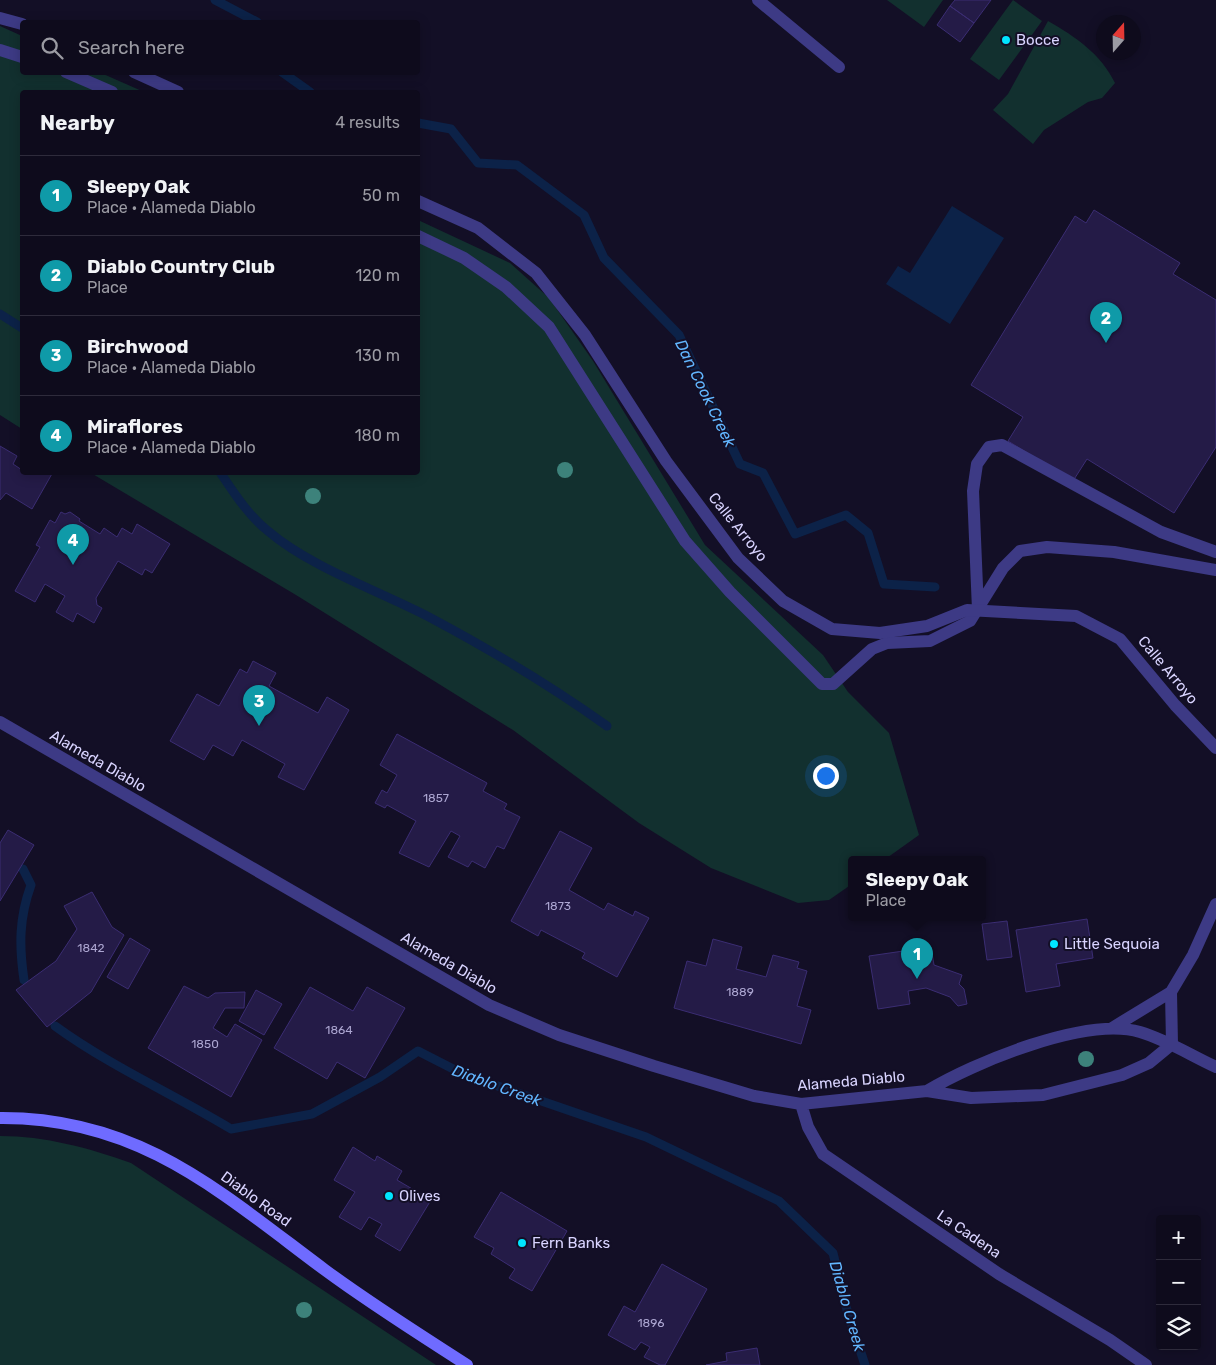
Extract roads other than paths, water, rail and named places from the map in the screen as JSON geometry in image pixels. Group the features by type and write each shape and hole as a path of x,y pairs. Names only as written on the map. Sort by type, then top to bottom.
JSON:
{"street":[{"path":"758,0 839,67"},
{"path":"0,18 20,23"},
{"path":"0,50 20,56"},
{"path":"73,75 107,90"},
{"path":"141,75 174,90"},
{"name":"Calle Arroyo","path":"420,202 478,228 536,273 585,335 666,461 738,558 783,601 832,629 880,633 927,626 967,610 1076,616 1120,639 1175,705 1216,748"},
{"path":"420,237 464,258 506,287 549,327 685,541 730,592 822,684 833,684 872,649 886,643 930,641 970,621 1003,568 1020,551 1047,547 1114,552 1216,570"},
{"path":"978,610 973,491 977,464 989,447 1002,444 1161,532 1216,552"},
{"name":"Alameda Diablo","path":"0,722 489,1005 559,1035 754,1096 801,1104 926,1091 971,1098 1043,1095 1122,1075 1149,1063 1172,1044"},
{"path":"1172,1044 1171,992 1193,955 1216,904"},
{"name":"Alameda Diablo","path":"1112,1028 1171,992"},
{"name":"Alameda Diablo","path":"926,1091 955,1074 1030,1047 1075,1032 1112,1028 1138,1031 1172,1044 1216,1067"},
{"name":"La Cadena","path":"801,1104 808,1127 823,1154 999,1274 1110,1340 1146,1365"},
{"name":"Diablo Road","path":"0,1118 53,1121 83,1126 126,1139 159,1155 209,1184 357,1293 467,1365"}],"water":[{"path":"952,206 1004,238 950,324 886,284 898,266 910,273"}],"waterway":[{"name":"Dan Cook Creek","path":"215,0 253,20"},
{"name":"Dan Cook Creek","path":"286,75 307,90"},
{"name":"Dan Cook Creek","path":"420,123 451,129 478,163 517,165 584,215 604,258 679,335 740,464 763,473 795,534 846,515 868,533 884,584 935,587"},
{"path":"0,314 20,327"},
{"path":"222,475 254,518 285,544 324,567 409,607 475,642 520,668 607,726"},
{"name":"Diablo Creek","path":"23,869 31,885 24,909 21,932 24,980"},
{"name":"Diablo Creek","path":"55,1026 120,1067 231,1129 312,1114 380,1077 418,1051 463,1074 646,1137 779,1201 833,1253 847,1310 865,1365"}],"place":[{"name":"Bocce","path":"1006,40"},
{"name":"Diablo Country Club","path":"1106,343"},
{"name":"Miraflores","path":"73,565"},
{"name":"Birchwood","path":"259,726"},
{"name":"Little Sequoia","path":"1054,944"},
{"name":"Sleepy Oak","path":"917,979"},
{"name":"Olives","path":"389,1196"},
{"name":"Fern Banks","path":"522,1243"}]}
